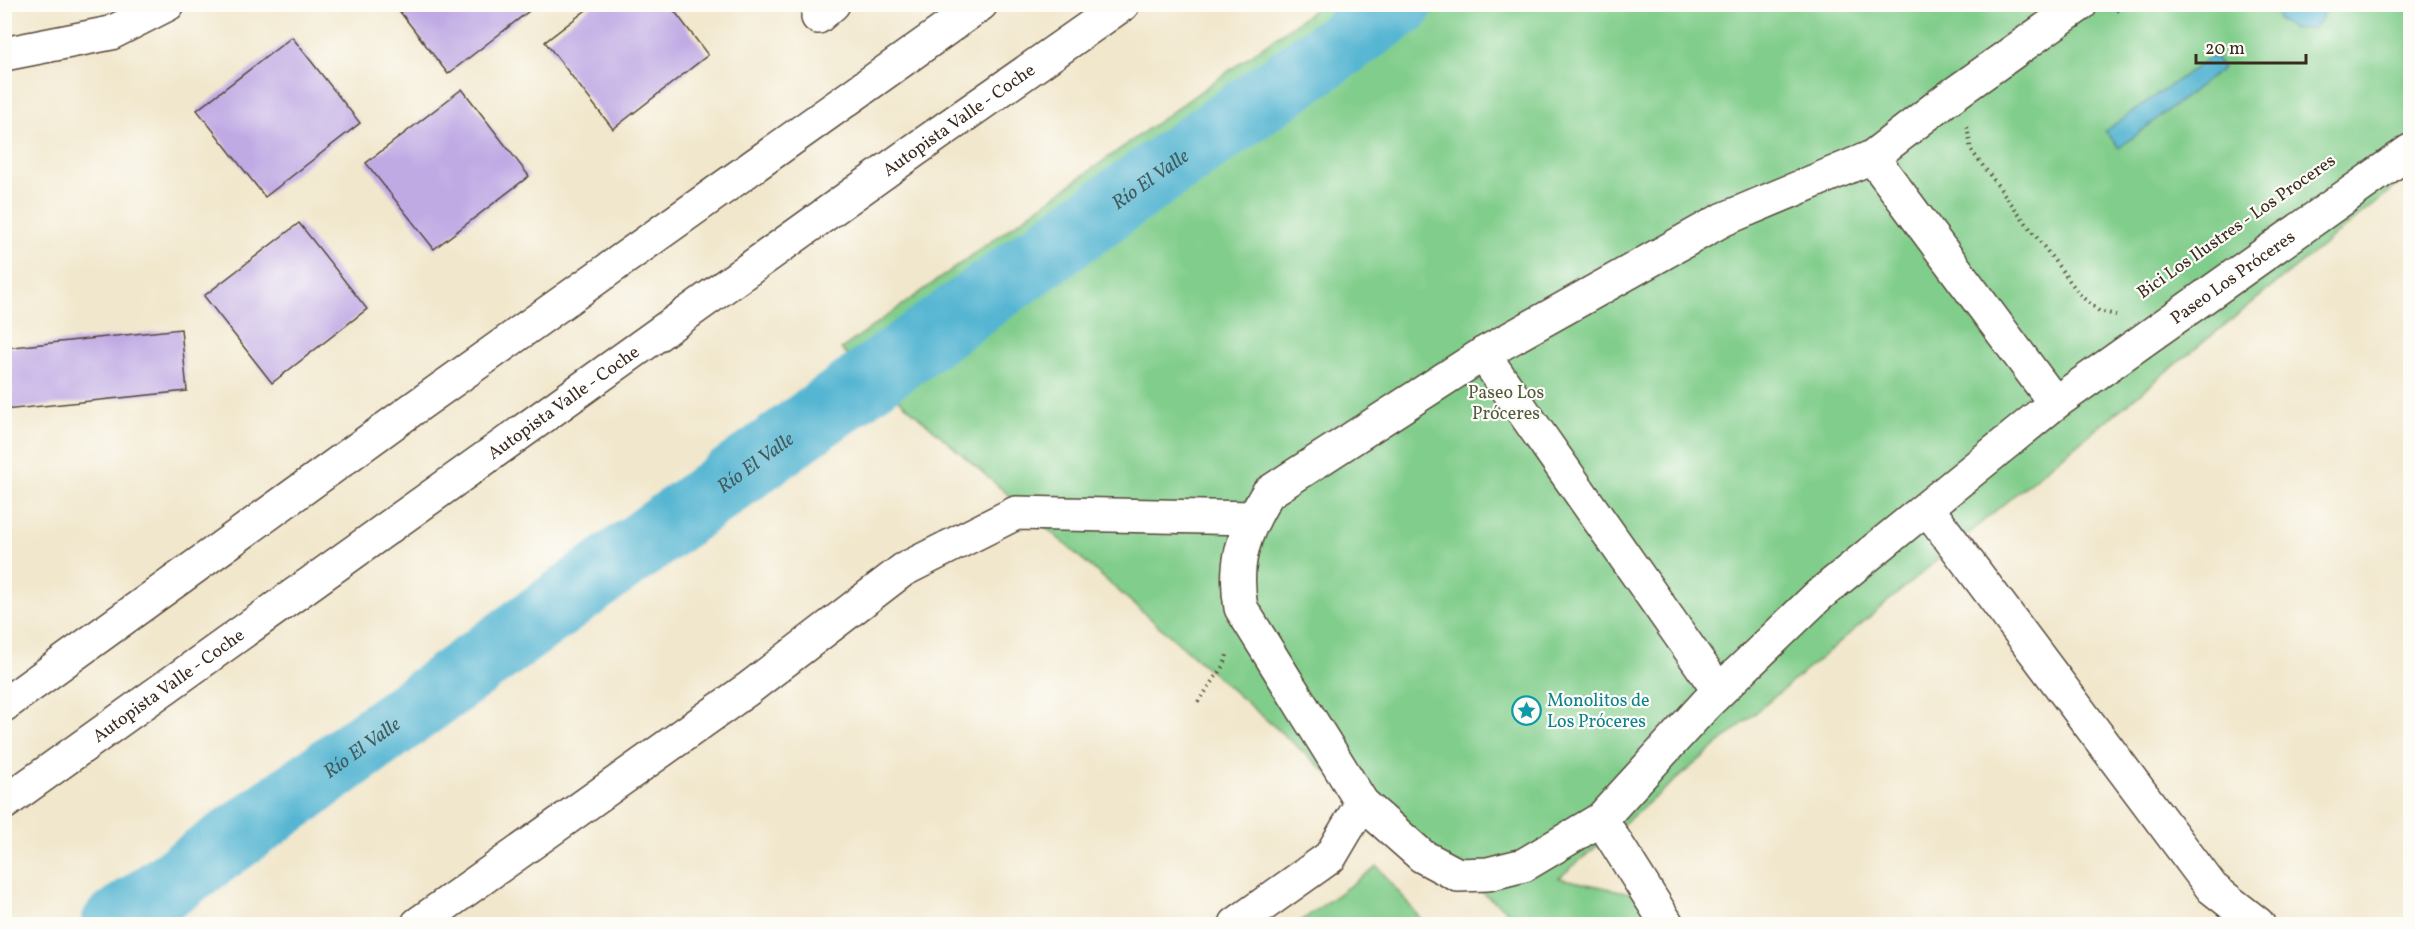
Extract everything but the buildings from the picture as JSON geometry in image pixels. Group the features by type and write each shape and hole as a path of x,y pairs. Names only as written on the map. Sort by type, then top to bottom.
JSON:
{"main road":[{"path":"4,54 111,33 168,4"},
{"path":"4,705 410,411 981,4"},
{"name":"Autopista Valle - Coche","path":"4,803 915,150 1124,4"},
{"name":"Paseo Los Próceres","path":"2081,4 1947,99 1872,157 1722,220 1483,354 1268,493 1252,518 1240,553 1237,584 1241,608 1362,803 1422,855 1458,875 1488,874 1524,865 1601,819 1719,691 1818,597 2055,403 2410,151"},
{"path":"1872,157 2055,403"},
{"path":"1483,354 1719,691"},
{"path":"1927,508 2212,888 2258,924"},
{"path":"418,924 748,689 903,570 1016,513 1252,518"},
{"path":"1236,924 1330,857 1362,803"},
{"path":"1601,819 1667,924"}],"path":[{"path":"2115,11 2125,4"},
{"name":"Bici Los Ilustres - Los Proceres","path":"1973,117 1967,126 1971,150 1990,176 2081,296 2099,311 2122,317"},
{"path":"1198,702 1224,666 1241,608"}],"green space":[{"name":"Paseo Los Próceres","path":"1321,5 2410,5 2410,175 2012,497 1559,878 1635,894 1667,924 1505,924 1514,916 1362,803 841,349"},
{"path":"1377,866 1425,924 1297,924"}],"water":[{"path":"2276,4 2325,5 2322,18 2312,29 2292,29 2278,19"},
{"path":"2214,55 2223,68 2119,148 2105,131"}],"waterway":[{"name":"Río El Valle","path":"114,924 915,346 1400,4"}],"place":[{"name":"Monolitos de Los Próceres","path":"1526,710"}]}
